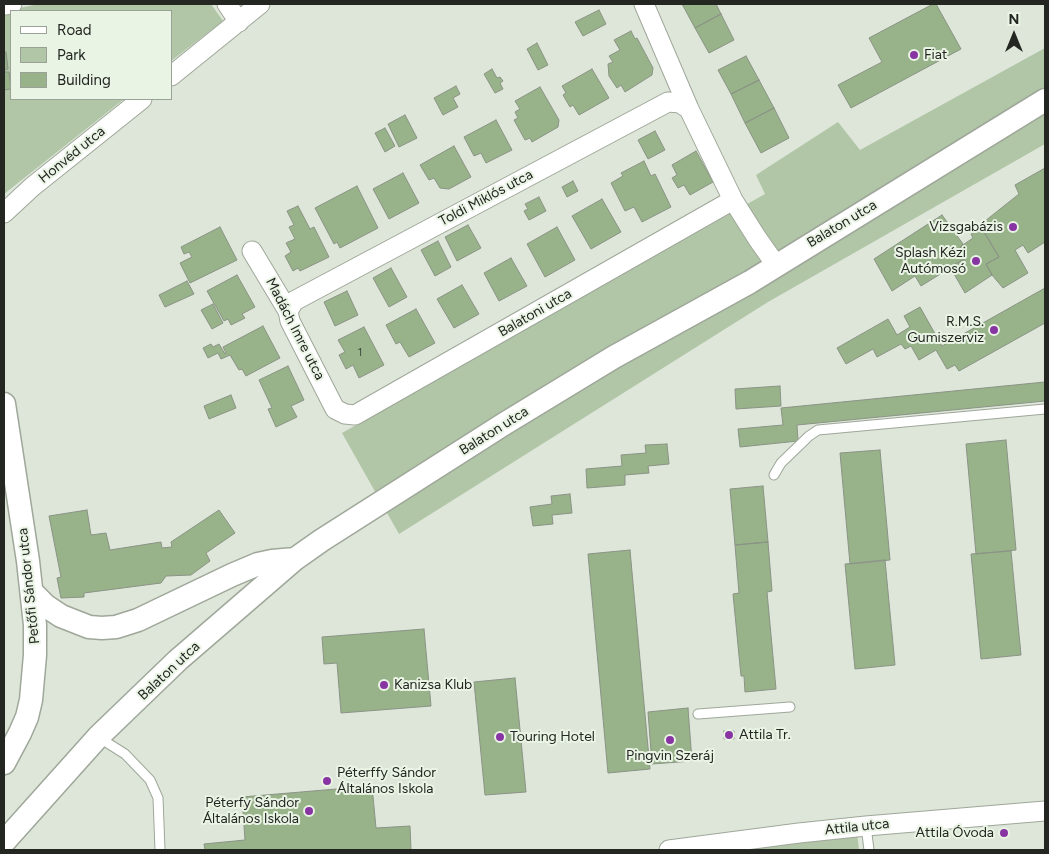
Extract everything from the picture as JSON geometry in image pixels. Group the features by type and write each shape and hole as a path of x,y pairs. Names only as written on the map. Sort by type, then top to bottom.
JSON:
{"street":[{"path":"4,6 12,4"},
{"path":"227,4 239,22"},
{"path":"172,75 260,4"},
{"path":"644,4 689,109 733,200 776,265"},
{"name":"Honvéd utca","path":"4,214 32,187 141,100"},
{"name":"Balaton utca","path":"4,842 98,737 178,660 295,559 337,530 546,398 614,357 750,282 1045,100"},
{"name":"Toldi Miklós utca","path":"288,311 294,301 668,102 680,103 689,109"},
{"name":"Balatoni utca","path":"335,409 345,414 355,415 733,200"},
{"name":"Madách Imre utca","path":"252,251 288,311 290,321 335,409"},
{"name":"Petőfi Sándor utca","path":"4,404 12,505 32,592 35,625 35,655 31,700 27,717 4,763"},
{"path":"32,592 46,606 61,616 89,627 116,627 138,620 258,564 295,559"},
{"name":"Attila utca","path":"668,850 866,826 1045,811"}],"lane":[{"path":"774,475 781,463 809,436 818,430 1045,409"},
{"path":"698,714 790,707"},
{"path":"98,737 124,754 150,780 158,798 160,850"},
{"path":"866,826 869,850"}],"green space":[{"path":"39,4 211,4 223,21 172,60 172,10 10,10 10,100 123,100 4,194 4,11"},
{"path":"1045,48 1045,144 768,302 399,534 342,433 765,194 756,175 838,122 860,150"},
{"path":"857,833 859,850 717,850"}],"building":[{"path":"682,4 716,4 721,14 695,28"},
{"name":"Fiat","path":"936,4 961,49 851,108 838,85 882,62 869,38"},
{"path":"599,10 606,24 583,36 575,22"},
{"path":"721,14 734,40 709,53 695,28"},
{"path":"631,31 635,39 637,38 653,68 652,75 625,92 621,85 617,88 609,76 608,64 613,62 609,56 620,50 614,40"},
{"path":"537,43 548,65 538,70 527,49"},
{"path":"4,52 6,52 8,69 4,70"},
{"path":"746,56 759,80 731,94 718,70"},
{"path":"492,69 497,78 500,77 503,81 500,83 503,89 495,93 484,74"},
{"path":"592,69 609,98 579,115 573,105 570,107 563,95 566,93 562,86"},
{"path":"4,72 9,72 10,89 4,90"},
{"path":"759,80 774,108 745,123 731,94"},
{"path":"456,86 460,94 453,98 458,107 443,115 434,98"},
{"path":"540,87 559,120 558,127 532,142 530,138 525,140 514,120 518,118 515,112 520,109 515,101"},
{"path":"774,108 789,138 761,153 745,123"},
{"path":"405,115 417,138 399,147 388,124"},
{"path":"496,120 512,150 486,163 481,153 474,156 464,137"},
{"path":"385,128 395,146 385,152 375,133"},
{"path":"655,131 665,150 648,159 638,140"},
{"path":"454,146 471,177 449,189 440,188 434,178 429,180 420,165"},
{"path":"696,151 713,182 690,195 684,185 678,188 672,178 677,175 672,165"},
{"path":"644,161 651,176 655,174 671,207 642,222 634,207 625,211 611,183 623,176 621,173"},
{"name":"Vizsgabázis","path":"1045,168 1045,242 1028,253 1023,245 1015,250 1028,273 1003,288 986,264 999,257 980,225 1019,194 1015,185"},
{"path":"403,173 419,203 389,219 373,189"},
{"path":"573,181 578,191 567,197 562,187"},
{"path":"357,186 378,228 340,248 337,242 334,244 315,208"},
{"path":"539,197 546,211 529,220 524,211 528,209 525,204"},
{"path":"602,199 621,232 591,249 572,216"},
{"path":"298,206 310,229 314,227 329,257 300,271 298,268 293,271 285,256 291,252 286,243 295,239 289,227 294,225 287,211"},
{"path":"942,215 963,244 960,247 966,258 921,286 915,276 892,291 874,259"},
{"path":"468,225 481,248 457,261 445,237"},
{"path":"220,227 237,260 190,283 180,263 192,257 189,252 184,254 181,247"},
{"path":"557,227 575,260 545,277 527,244"},
{"name":"Splash Kézi Autómosó","path":"982,229 999,257 986,264 992,275 965,293 950,267 966,258 960,247 973,238 971,234"},
{"path":"438,241 451,267 435,276 421,250"},
{"path":"511,258 527,286 499,301 484,273"},
{"path":"391,268 407,297 389,307 373,278"},
{"path":"237,275 255,307 242,314 245,318 231,325 228,319 224,321 207,291"},
{"path":"187,281 194,294 165,307 159,295"},
{"path":"462,285 479,314 454,328 437,299"},
{"path":"1045,288 1045,323 959,371 955,365 947,369 936,350 919,360 911,346 905,349 901,344 877,357 873,349 846,364 837,348 888,319 897,335 910,327 904,316 920,307 942,346"},
{"path":"347,291 358,315 335,326 324,302"},
{"path":"213,304 223,323 212,329 201,310"},
{"path":"416,309 435,343 409,357 400,342 396,344 386,325"},
{"path":"263,326 280,358 246,376 242,369 239,370 230,355 221,359 218,353 208,358 203,348 211,344 213,347 219,344 225,354 223,347"},
{"path":"364,327 384,365 359,378 353,365 346,369 339,355 345,352 338,340"},
{"path":"288,366 304,400 291,406 297,417 276,427 268,409 272,408 259,380"},
{"path":"1045,382 1045,401 797,425 798,441 740,447 738,429 783,425 781,408"},
{"path":"780,386 781,406 736,409 735,389"},
{"path":"231,395 236,408 209,419 204,406"},
{"path":"1006,440 1016,550 976,554 966,444"},
{"path":"667,444 669,464 648,466 649,473 625,475 625,485 587,488 586,469 622,466 621,455 646,453 645,445"},
{"path":"880,450 890,560 850,564 840,453"},
{"path":"763,486 768,542 735,545 730,489"},
{"path":"570,494 572,513 552,515 553,524 533,526 530,507 552,504 551,496"},
{"path":"87,510 91,535 106,533 110,550 161,542 162,548 172,547 171,542 219,510 235,533 206,553 210,561 191,575 166,576 161,583 84,593 84,597 61,598 57,578 61,577 49,516"},
{"path":"768,542 772,591 767,592 776,689 745,692 744,676 741,676 733,594 739,593 735,545"},
{"path":"630,550 650,769 608,773 588,554"},
{"path":"1011,551 1021,655 981,659 971,554"},
{"path":"885,560 895,665 855,669 845,564"},
{"name":"Kanizsa Klub","path":"424,629 431,706 341,713 337,663 324,664 322,637"},
{"name":"Touring Hotel","path":"515,678 526,792 485,795 474,682"},
{"name":"Pingvin Szeráj","path":"688,708 692,761 652,764 648,712"},
{"name":"Attila Tr.","path":"724,731 734,731 734,739 724,739"},
{"name":"Péterfy Sándor Általános Iskola","path":"372,786 376,828 410,826 411,850 205,850 204,844 245,840 242,797"}],"place":[{"name":"Fiat","path":"914,55"},
{"name":"Vizsgabázis","path":"1013,227"},
{"name":"Splash Kézi Autómosó","path":"976,261"},
{"name":"R.M.S. Gumiszerviz","path":"994,330"},
{"name":"Kanizsa Klub","path":"384,685"},
{"name":"Attila Tr.","path":"729,735"},
{"name":"Touring Hotel","path":"500,737"},
{"name":"Pingvin Szeráj","path":"670,740"},
{"name":"Péterffy Sándor Általános Iskola","path":"327,781"},
{"name":"Péterfy Sándor Általános Iskola","path":"309,811"},
{"name":"Attila Óvoda","path":"1004,833"}]}
